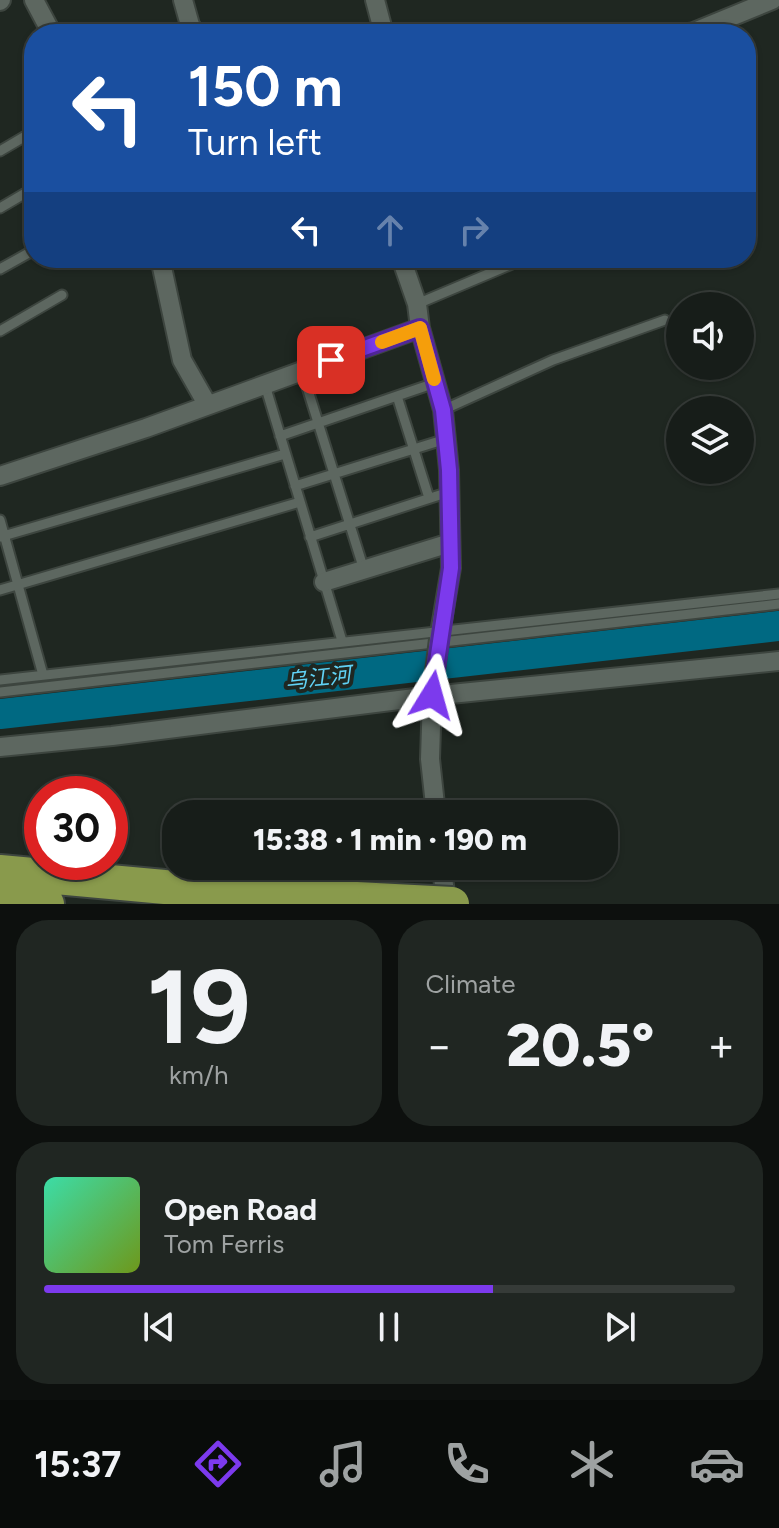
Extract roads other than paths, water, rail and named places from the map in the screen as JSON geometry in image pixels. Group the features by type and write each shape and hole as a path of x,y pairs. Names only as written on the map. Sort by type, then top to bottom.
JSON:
{"highway":[{"path":"0,872 208,891 449,904"},
{"path":"0,899 47,904"}],"street":[{"path":"34,0 47,24"},
{"path":"192,24 184,2 204,0"},
{"path":"375,0 381,24"},
{"path":"714,24 772,0"},
{"path":"162,268 182,360 207,404"},
{"path":"404,268 417,304 420,328 443,410 449,492 451,568 432,695 430,759 434,800"},
{"path":"0,476 48,462 420,328"},
{"path":"324,582 450,543"},
{"path":"0,747 112,736 432,695 779,661"},
{"path":"445,880 449,904"}],"lane":[{"path":"0,151 24,137"},
{"path":"0,208 24,194"},
{"path":"0,269 24,256"},
{"path":"417,304 502,268"},
{"path":"0,331 62,295"},
{"path":"443,410 553,360 665,320"},
{"path":"302,371 364,570"},
{"path":"280,436 435,383"},
{"path":"265,385 342,641"},
{"path":"397,396 429,498"},
{"path":"295,486 446,439"},
{"path":"2,536 285,454"},
{"path":"310,537 449,492"},
{"path":"0,590 300,502"},
{"path":"0,520 43,675"},
{"path":"0,680 342,641 440,635 779,594"},
{"path":"0,692 779,604"}],"waterway":[{"name":"乌江河","path":"0,714 779,626"}]}
